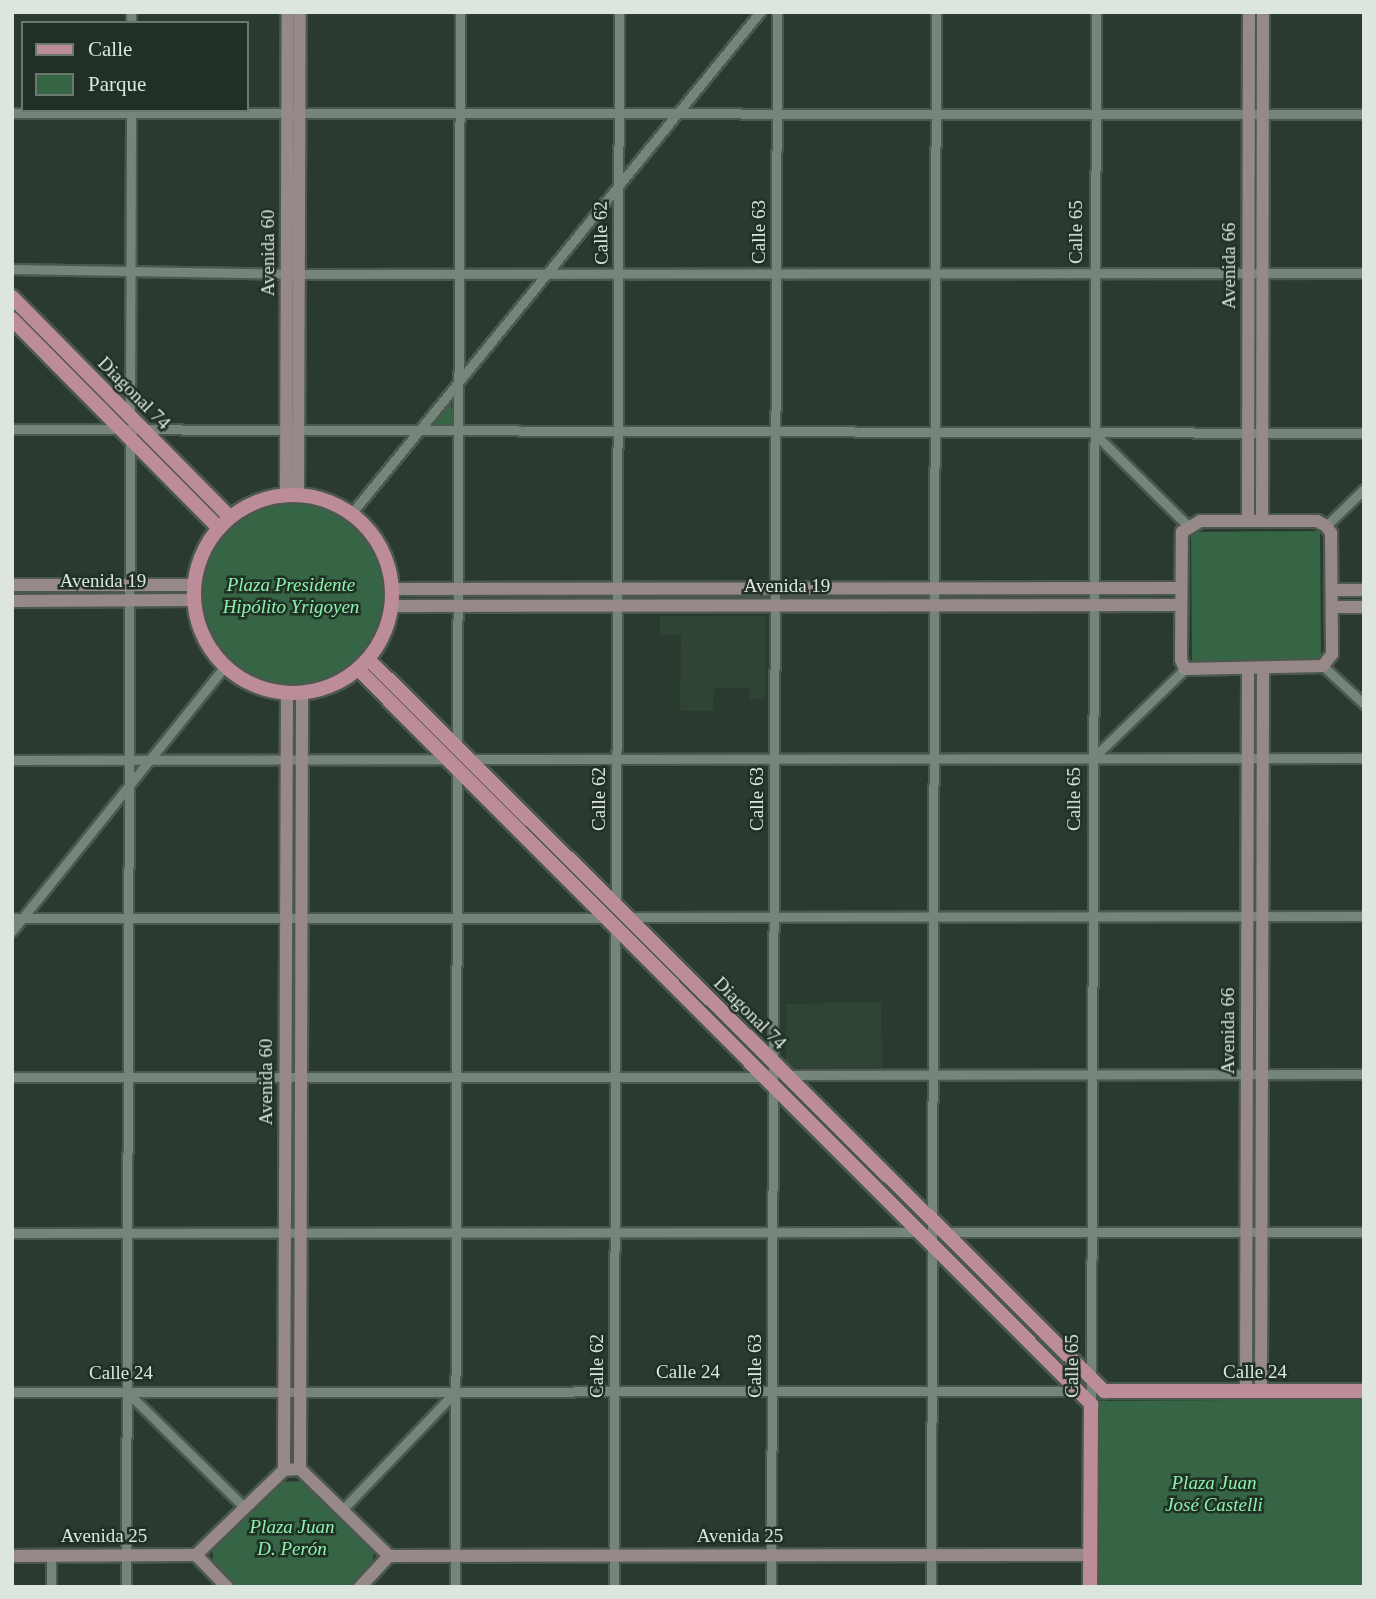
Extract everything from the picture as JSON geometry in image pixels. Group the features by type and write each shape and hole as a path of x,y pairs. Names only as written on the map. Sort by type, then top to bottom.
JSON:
{"main road":[{"name":"Avenida 60","path":"288,12 293,114 292,493"},
{"name":"Avenida 60","path":"293,114 300,12"},
{"name":"Avenida 66","path":"1248,520 1250,12"},
{"name":"Avenida 66","path":"1262,520 1263,12"},
{"name":"Diagonal 74","path":"12,297 131,428"},
{"name":"Diagonal 74","path":"12,319 131,428 224,521"},
{"path":"292,493 316,495 351,514 370,533 385,558 394,589 394,606 388,629 364,665 332,687 295,694 253,686 224,667 205,637 193,600 192,585 224,521 292,493"},
{"path":"1248,520 1317,521 1331,533 1332,654 1323,666 1263,671 1185,669 1181,660 1182,532 1187,525 1248,520"},
{"name":"Avenida 19","path":"12,585 192,585"},
{"name":"Avenida 19","path":"394,589 1181,588"},
{"path":"1333,590 1364,590"},
{"name":"Avenida 19","path":"12,601 193,600"},
{"name":"Avenida 19","path":"394,606 1180,605"},
{"path":"1333,607 1364,607"},
{"name":"Diagonal 74","path":"364,665 1091,1392"},
{"name":"Avenida 66","path":"1248,671 1247,1232 1253,1391"},
{"name":"Avenida 66","path":"1253,1391 1261,1232 1263,671"},
{"name":"Avenida 60","path":"284,1470 287,760 295,694"},
{"name":"Avenida 60","path":"295,694 302,760 300,1469"},
{"name":"Calle 24","path":"1091,1392 1364,1391"},
{"name":"Calle 65","path":"1090,1587 1091,1392"},
{"path":"227,1587 196,1555 284,1470 300,1469 390,1556 359,1587"},
{"name":"Avenida 25","path":"12,1556 196,1555"},
{"name":"Avenida 25","path":"390,1556 1090,1555"}],"street":[{"path":"455,1587 460,12"},
{"name":"Calle 62","path":"614,1587 619,12"},
{"path":"351,514 760,12"},
{"name":"Calle 63","path":"771,1587 777,12"},
{"path":"931,1587 936,12"},
{"name":"Calle 65","path":"1091,1392 1096,12"},
{"path":"126,1587 131,112"},
{"path":"12,113 1364,114"},
{"path":"12,269 459,274 1364,273"},
{"path":"12,429 131,428 293,432 1364,433"},
{"path":"1094,433 1187,525"},
{"path":"1326,526 1364,489"},
{"path":"1323,666 1364,704"},
{"path":"12,931 17,918 224,667"},
{"path":"1093,758 1185,669"},
{"path":"12,760 1364,758"},
{"path":"17,918 1364,916"},
{"path":"12,1077 1364,1074"},
{"path":"12,1233 1364,1232"},
{"name":"Calle 24","path":"12,1392 1091,1392"},
{"path":"127,1392 245,1508"},
{"path":"342,1510 455,1392"},
{"path":"51,1555 51,1587"}],"shaded area":[{"path":"660,616 766,616 765,699 750,699 750,688 714,688 713,711 680,711 681,635 660,635"},
{"path":"881,1002 882,1067 786,1069 786,1004"}],"green space":[{"path":"1253,12 1259,12 1259,507 1255,511 1251,507"},
{"path":"451,403 453,425 432,425"},
{"name":"Plaza Presidente Hipólito Yrigoyen","path":"292,501 328,508 359,529 380,560 387,596 380,632 359,663 328,684 292,691 256,684 225,663 204,632 197,596 204,560 225,529 256,508"},
{"path":"1320,531 1321,659 1192,661 1191,532"},
{"name":"Plaza Juan José Castelli","path":"1364,1399 1364,1587 1096,1587 1096,1401"},
{"name":"Plaza Juan D. Perón","path":"304,1481 375,1547 371,1567 352,1587 234,1587 214,1569 212,1546 279,1482"}]}
